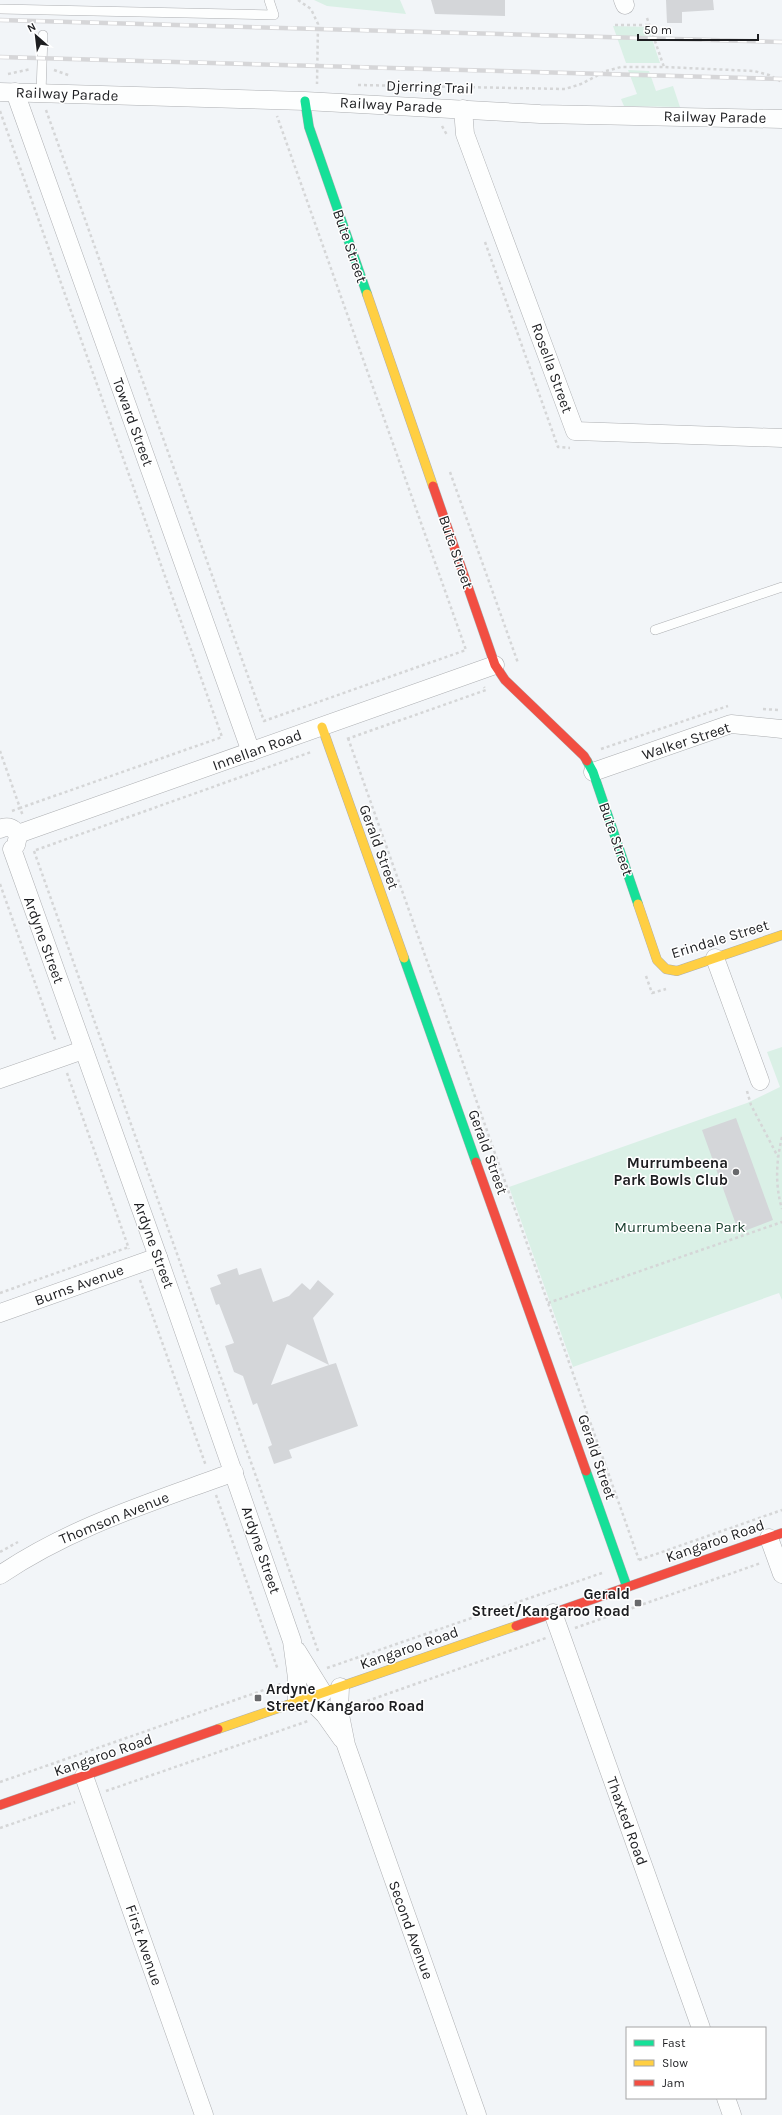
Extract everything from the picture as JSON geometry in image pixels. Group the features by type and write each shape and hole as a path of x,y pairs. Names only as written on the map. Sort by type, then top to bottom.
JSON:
{"street":[{"name":"Railway Parade","path":"6,87 41,93 307,92 463,109 540,114 782,119"},
{"name":"Toward Street","path":"6,87 251,752"},
{"name":"Bute Street","path":"307,92 309,127 495,665 505,680 584,756 593,772 657,960 666,969"},
{"name":"Rosella Street","path":"463,109 465,134 575,431 782,438"},
{"name":"Innellan Road","path":"5,834 251,752 495,665"},
{"name":"Walker Street","path":"593,772 730,724 782,729"},
{"name":"Gerald Street","path":"322,727 627,1587"},
{"name":"Ardyne Street","path":"5,834 158,1257 292,1641 317,1695"},
{"name":"Erindale Street","path":"666,969 677,970 782,934"},
{"path":"715,958 760,1081"},
{"path":"0,1079 83,1050"},
{"name":"Burns Avenue","path":"0,1313 158,1257"},
{"name":"Thomson Avenue","path":"0,1576 35,1553 94,1523 234,1472"},
{"path":"775,1535 779,1566"},
{"name":"Kangaroo Road","path":"0,1806 775,1535"},
{"name":"Thaxted Road","path":"553,1613 700,2027"},
{"name":"Ardyne Street","path":"292,1641 297,1678 317,1695"},
{"path":"317,1695 332,1713"},
{"name":"Second Avenue","path":"317,1695 332,1713 346,1745 477,2115"},
{"name":"First Avenue","path":"84,1776 204,2115"},
{"path":"726,2099 732,2115"}],"lane":[{"path":"0,9 274,15 270,0"},
{"path":"41,93 43,35"},
{"path":"655,630 782,587"}],"path":[{"path":"298,0 311,9 318,24 317,84"},
{"path":"647,18 664,67"},
{"path":"615,25 649,25"},
{"name":"Djerring Trail","path":"356,85 565,89 581,84 613,69 664,67 754,71 769,75 782,82"},
{"path":"6,87 34,69"},
{"path":"49,69 62,71 76,78"},
{"path":"307,92 317,84 325,84"},
{"path":"46,110 264,721 466,650"},
{"path":"0,112 222,737 20,808 0,751"},
{"path":"276,116 474,672 486,690 35,850 319,1654"},
{"path":"483,237 558,448 574,448"},
{"path":"449,469 521,671"},
{"path":"595,744 601,749 725,706 732,707"},
{"path":"761,708 782,712"},
{"path":"348,738 639,1560"},
{"path":"0,884 282,1683"},
{"path":"760,1081 746,1092 778,1157"},
{"path":"782,1137 778,1157 777,1190 782,1209"},
{"path":"530,1310 782,1222"},
{"path":"0,1293 129,1247"},
{"path":"620,1566 782,1510"},
{"path":"0,1828 560,1633 779,1566"}],"green space":[{"path":"314,0 400,0 406,14 327,6"},
{"path":"613,26 648,27 660,63 626,63"},
{"path":"628,70 649,71 656,91 673,86 680,107 624,106 621,99 637,94"},
{"name":"Murrumbeena Park","path":"782,1047 782,1300 779,1293 573,1367 509,1187 747,1103 780,1087 767,1052"}],"building":[{"path":"431,0 505,0 505,16 435,14"},
{"path":"666,0 713,0 714,10 682,12 682,23 667,23"},
{"name":"Murrumbeena Park Bowls Club","path":"736,1118 773,1220 739,1233 702,1130"},
{"path":"237,1268 239,1275 261,1268 273,1302 289,1296 302,1283 310,1290 318,1280 334,1294 313,1318 329,1365 336,1363 358,1426 289,1450 292,1458 274,1464 268,1447 272,1445 257,1403 253,1405 243,1376 234,1372 225,1346 234,1343 219,1304 216,1305 210,1288 221,1284 217,1275","holes":["287,1344 329,1365 271,1385"]}],"railway":[{"path":"0,20 782,42"},
{"path":"0,57 782,79"}],"traffic: fast":[{"path":"305,101 309,127 367,294"},
{"path":"587,761 593,772 638,904"},
{"path":"404,958 476,1162"},
{"path":"586,1471 627,1587"}],"traffic: slow":[{"path":"367,294 433,486"},
{"path":"322,727 404,958"},
{"path":"638,904 657,960 666,969 677,971 782,935"},
{"path":"218,1729 516,1626"}],"traffic: jam":[{"path":"433,486 495,665 505,680 584,756 587,761"},
{"path":"476,1162 586,1471"},
{"path":"516,1626 782,1533"},
{"path":"0,1805 218,1729"}],"place":[{"name":"Murrumbeena Park Bowls Club","path":"736,1172"},
{"name":"Gerald Street/Kangaroo Road","path":"638,1603"},
{"name":"Ardyne Street/Kangaroo Road","path":"258,1698"}]}
